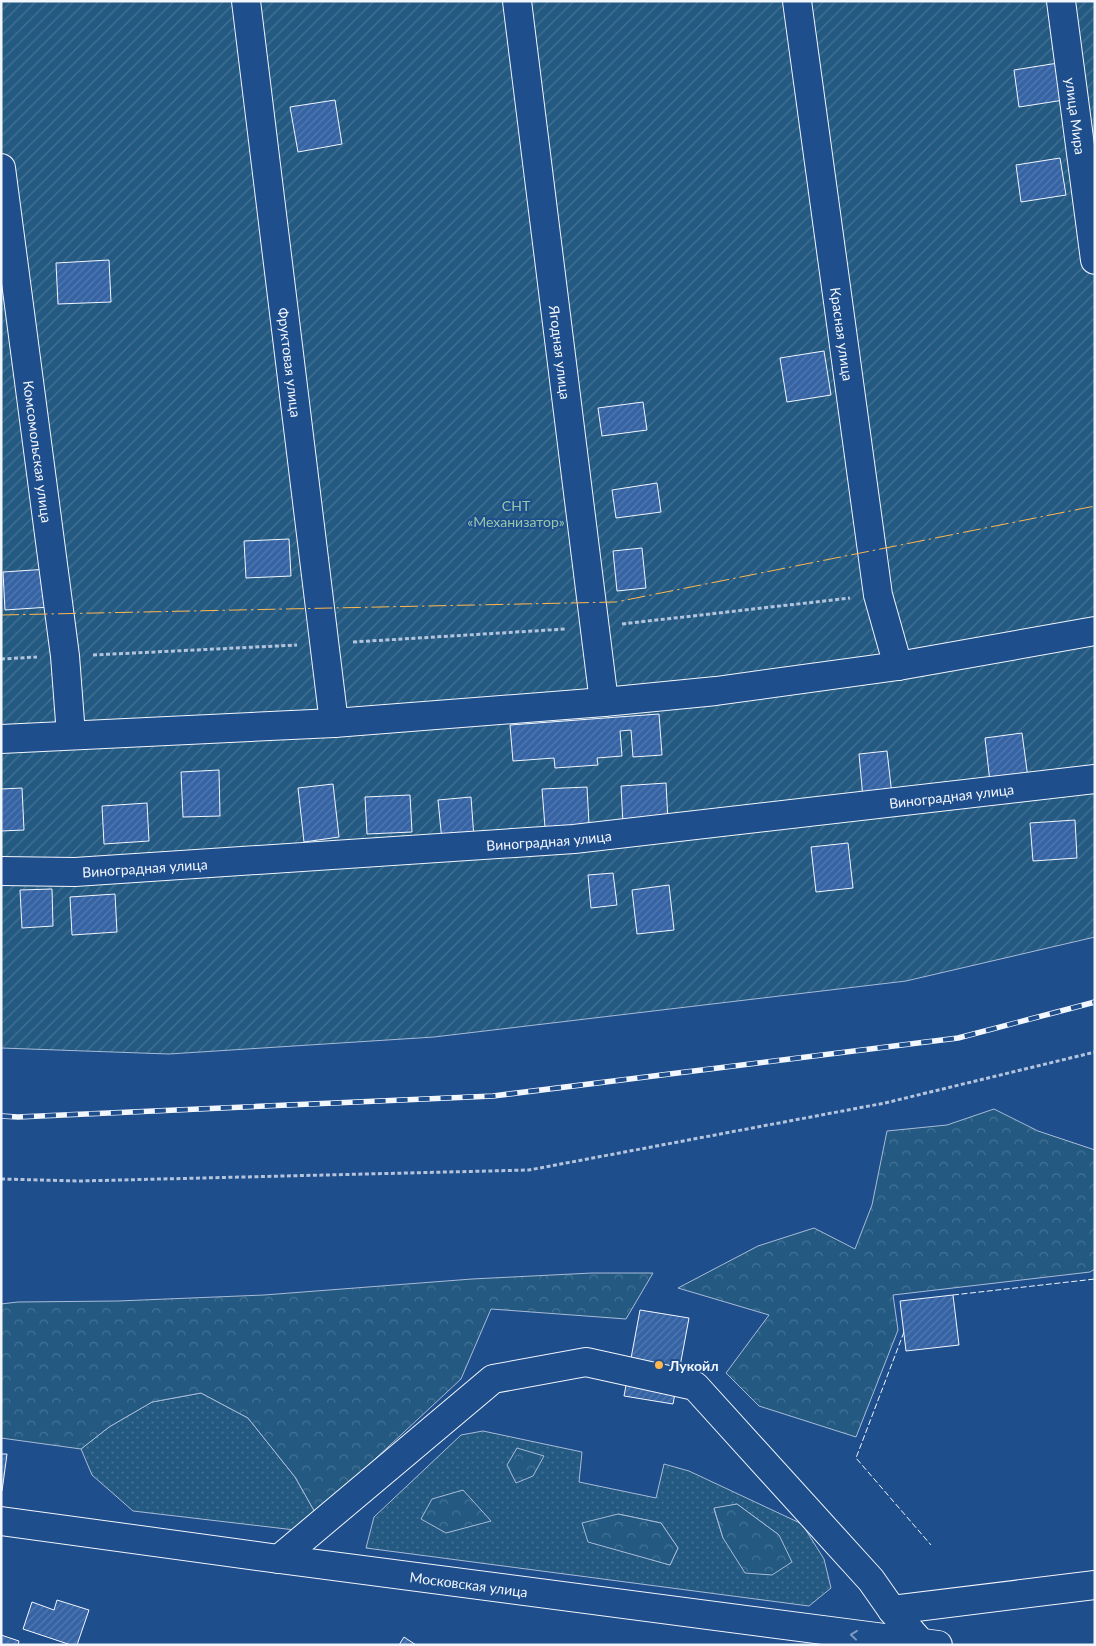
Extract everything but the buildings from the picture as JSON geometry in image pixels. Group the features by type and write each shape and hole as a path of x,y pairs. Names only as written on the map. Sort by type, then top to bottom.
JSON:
{"main road":[{"name":"Фруктовая улица","path":"246,1 334,723"},
{"name":"Ягодная улица","path":"517,1 604,702"},
{"name":"Красная улица","path":"797,1 878,595 898,666"},
{"name":"улица Мира","path":"1061,1 1095,260"},
{"name":"Комсомольская улица","path":"1,168 64,656 71,735"},
{"path":"1,740 334,723 604,702 716,691 898,666 1095,631"},
{"name":"Виноградная улица","path":"1,871 74,872 574,839 1095,779"},
{"path":"279,1559 494,1379 586,1362 695,1386 871,1580 892,1610 929,1643"},
{"name":"Московская улица","path":"1,1521 808,1629 929,1643"},
{"name":"Московская улица","path":"1,1538 800,1645"},
{"path":"892,1610 1095,1585"}],"path":[{"path":"1,659 324,644 594,627 878,595"},
{"path":"1,1179 80,1182 529,1170 885,1103 1095,1052"}],"green space":[{"name":"СНТ «Механизатор»","path":"1,1 1067,1 1095,212 1095,937 906,981 434,1037 169,1054 1,1048"},
{"path":"1073,1 1095,1 1095,163"},
{"path":"994,1109 1038,1131 1095,1150 1095,1269 1090,1272 893,1295 898,1330 856,1437 759,1406 726,1373 769,1315 678,1288 758,1246 814,1228 855,1249 872,1205 887,1131 947,1125"},
{"path":"592,1273 653,1273 626,1319 491,1309 461,1379 316,1514 295,1477 248,1418 201,1393 152,1402 109,1427 81,1449 1,1438 1,1304 264,1295 472,1279"},
{"path":"201,1393 248,1418 295,1477 316,1514 295,1530 133,1511 92,1475 81,1449 109,1427 152,1402"},
{"path":"483,1431 582,1452 579,1482 656,1498 664,1464 689,1471 802,1524 824,1559 831,1588 809,1606 366,1548 374,1517 461,1435","holes":["737,1504 779,1535 723,1538 714,1509","618,1514 661,1523 678,1548 670,1565 630,1553"]},
{"path":"517,1448 544,1456 533,1476 516,1483 507,1465"},
{"path":"463,1490 491,1521 446,1533 421,1519 432,1499"},
{"path":"737,1504 779,1535 792,1562 772,1575 745,1573 723,1538 714,1508"},
{"path":"618,1514 661,1523 678,1548 670,1565 588,1542 582,1523"}],"railway":[{"path":"1,1116 18,1117 493,1096 958,1038 1095,1002"}],"fence":[{"path":"953,1295 1095,1279"},
{"path":"904,1332 856,1458 931,1545"}],"power":[{"path":"1,615 616,602 1095,506"}],"place":[{"name":"Лукойл","path":"659,1365"}]}
